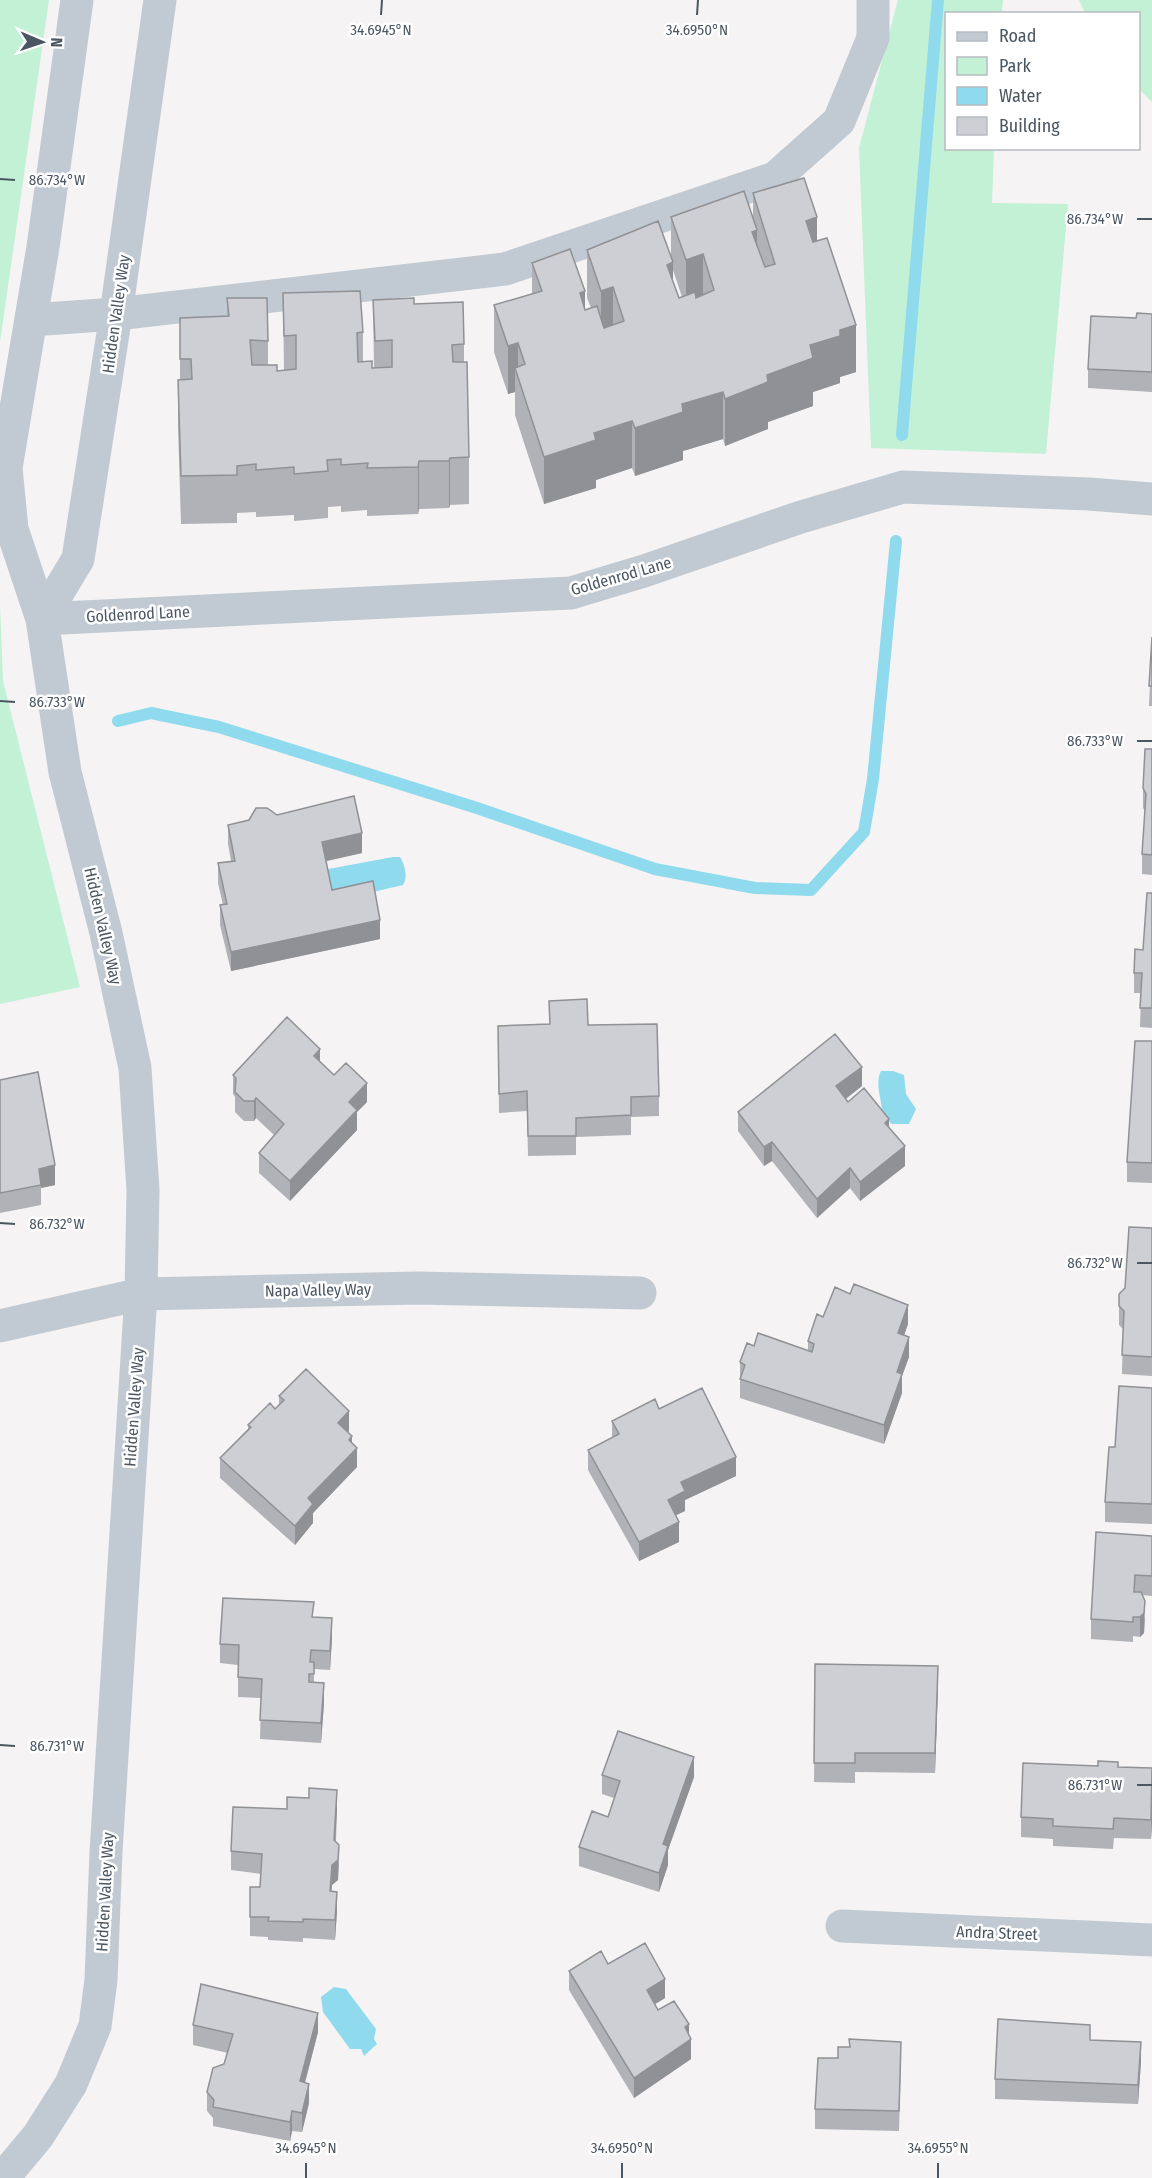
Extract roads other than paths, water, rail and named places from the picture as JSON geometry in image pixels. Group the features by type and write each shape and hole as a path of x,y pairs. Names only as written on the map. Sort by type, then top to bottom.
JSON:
{"street":[{"name":"Hidden Valley Way","path":"3,2178 38,2136 71,2084 95,2026 101,1980 106,1852 141,1294 143,1191 135,1068 106,933 65,772 42,619 12,529 6,468 31,320 77,0"},
{"name":"Hidden Valley Way","path":"42,619 78,559 116,314 160,0"},
{"path":"31,320 116,314 505,269 776,178 839,121 873,39 873,0"},
{"name":"Goldenrod Lane","path":"42,619 571,593 644,571 801,517 903,487 1089,494 1152,499"},
{"name":"Napa Valley Way","path":"0,1326 141,1294 418,1288 640,1293"},
{"name":"Andra Street","path":"842,1926 1152,1940"}],"water":[{"path":"400,857 403,863 406,875 403,885 360,895 338,913 323,870"},
{"path":"881,1071 893,1071 904,1075 906,1094 916,1109 909,1124 892,1124 882,1116 878,1082"},
{"path":"334,1987 346,1989 376,2029 374,2039 377,2044 364,2056 361,2049 350,2049 323,2012 321,1997"}],"waterway":[{"path":"902,435 938,0"},
{"path":"118,721 151,713 219,727 477,808 655,869 755,888 811,890 864,832 873,779 896,541"}]}
